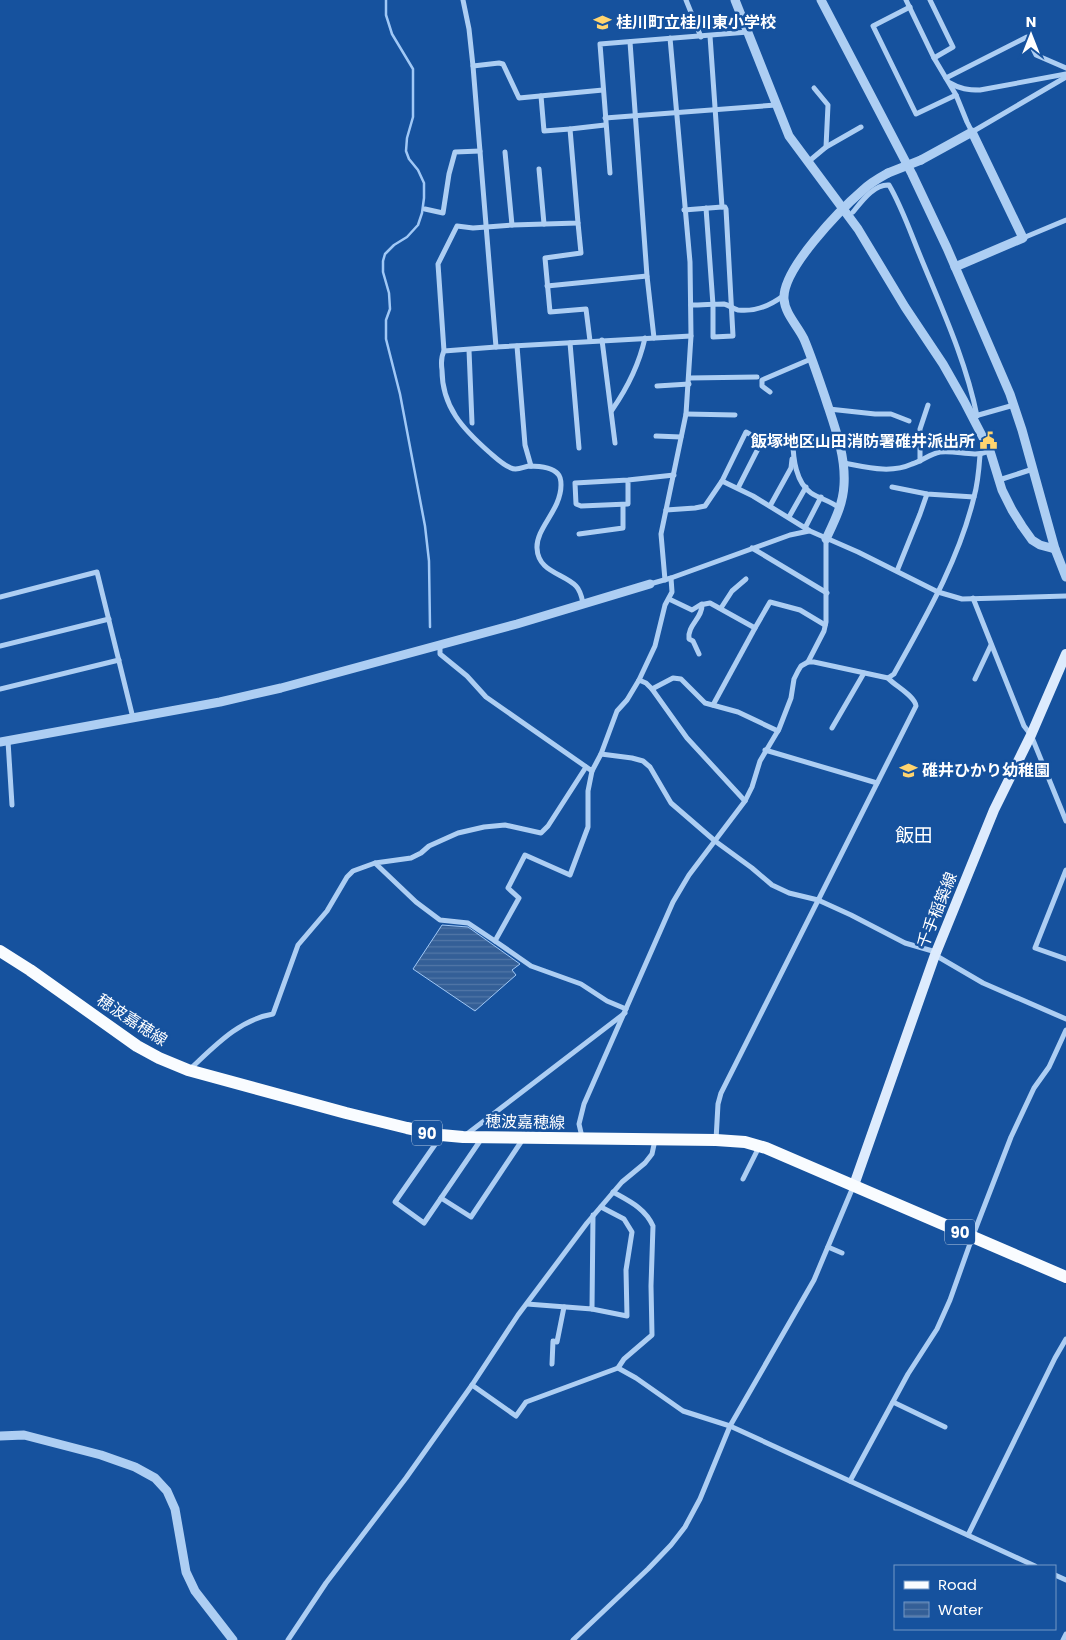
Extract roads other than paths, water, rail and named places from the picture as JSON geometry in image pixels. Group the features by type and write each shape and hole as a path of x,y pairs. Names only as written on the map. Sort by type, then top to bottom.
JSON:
{"main road":[{"name":"千手稲築線","path":"854,1185 935,954 994,810 1031,735 1066,654"},
{"name":"穂波嘉穂線","path":"0,951 137,1046 188,1070 346,1113 441,1135 463,1138 716,1140 745,1142 854,1185 1066,1278"}],"street":[{"path":"463,0 469,29 473,66 496,348"},
{"path":"686,0 701,37"},
{"path":"735,0 789,136 862,236 905,307 943,364 974,416 990,451 999,480 1012,510 1032,540 1040,546 1055,549"},
{"path":"821,0 912,174 955,267 1014,405 1055,549 1066,577"},
{"path":"906,0 934,58 956,95 1023,238"},
{"path":"930,0 953,47 934,58"},
{"path":"910,7 873,26 916,114 956,95"},
{"path":"610,173 600,44 748,32"},
{"path":"710,36 722,207"},
{"path":"947,80 1027,37 1036,55 1066,68"},
{"path":"495,941 519,898 508,888 525,855 570,875 588,827 588,791 592,771 602,754 617,711 627,700 639,680 655,646 665,605 672,592 668,579 661,534 686,414 692,305 690,262 670,38"},
{"path":"630,42 647,276 654,338"},
{"path":"473,66 503,64 519,98 603,90"},
{"path":"947,80 959,89 980,90 1066,76"},
{"path":"582,1139 579,1124 580,1113 673,902 689,875 745,801 752,787 760,761 778,731 791,698 794,679 801,666 808,662 826,624 826,539 840,508 844,487 844,463 811,358 801,332 784,304 787,282 826,225 863,190 888,173 920,160 972,132 1066,76"},
{"path":"814,88 828,105 826,147"},
{"path":"541,96 544,132 605,125"},
{"path":"605,118 776,105"},
{"path":"808,163 826,147 861,127"},
{"path":"570,129 581,254 545,258 550,312 586,309 590,341"},
{"path":"426,209 443,213 449,174 455,152 480,151"},
{"path":"506,152 512,224"},
{"path":"539,169 544,224"},
{"path":"853,212 865,196 878,187 885,184 889,185 946,318 972,393 974,416"},
{"path":"684,210 706,208 722,207 726,209 733,308 733,336 713,337 713,305 706,208"},
{"path":"955,267 1066,220"},
{"path":"578,223 512,224 485,227 457,226 438,264 438,272 444,352 441,356 442,383 446,398 454,415 468,432 501,462 510,468 516,469 531,466 553,470 558,474 561,491 556,508 538,539 539,557 555,574 577,587 584,603"},
{"path":"548,286 647,276"},
{"path":"692,305 727,304 733,308 744,310 762,308 784,296"},
{"path":"444,352 602,340 691,336"},
{"path":"611,411 626,389 640,359 645,338"},
{"path":"602,340 615,443"},
{"path":"570,343 579,448"},
{"path":"517,346 525,445 531,466"},
{"path":"469,350 472,423"},
{"path":"770,392 762,386 762,380 811,358"},
{"path":"657,386 689,381 757,377"},
{"path":"920,461 920,429 928,405"},
{"path":"974,416 1014,405"},
{"path":"828,408 875,414 891,414 909,421"},
{"path":"686,414 736,415"},
{"path":"666,510 705,506 722,481 746,432 762,441 738,488"},
{"path":"656,436 681,437"},
{"path":"838,439 809,438 793,442 793,456 794,464 806,487 814,494 833,502 840,508"},
{"path":"844,463 887,469 900,468 941,452 980,455 990,451"},
{"path":"888,678 894,674 938,592 960,542 974,497 980,455"},
{"path":"770,506 791,468 793,456"},
{"path":"999,480 1033,469"},
{"path":"628,480 628,504 578,505 575,502 575,483 628,480 674,474"},
{"path":"722,481 770,506 807,530 858,552 938,592 953,597 973,598 1066,596"},
{"path":"788,517 806,487"},
{"path":"892,487 927,494 974,497"},
{"path":"897,571 927,494"},
{"path":"807,530 821,497"},
{"path":"579,534 623,528 622,504"},
{"path":"12,805 3,743 220,702 281,688 440,645 668,579 807,530"},
{"path":"752,548 827,593"},
{"path":"0,597 97,572 133,718"},
{"path":"721,608 732,592 746,579"},
{"path":"973,598 1024,726 1031,735 1066,821"},
{"path":"669,599 692,610 702,604 710,603 755,628"},
{"path":"713,705 770,602 800,610 826,624"},
{"path":"700,654 688,636 692,625 700,613 702,604"},
{"path":"0,646 110,619"},
{"path":"440,645 440,654 468,676 486,697 592,771"},
{"path":"975,679 992,645"},
{"path":"0,689 119,660"},
{"path":"716,1140 718,1104 721,1093 916,706 913,698 888,678 808,662"},
{"path":"832,728 864,673"},
{"path":"652,689 673,678 681,679 705,702 738,712 778,731"},
{"path":"639,680 646,683 652,689 687,738 745,801"},
{"path":"766,750 877,783"},
{"path":"602,754 644,761 650,767 671,803 772,885 789,893 818,900 851,915 905,943 935,954 983,983 1066,1019"},
{"path":"188,1070 235,1030 261,1016 273,1014 298,945 328,910 353,871 375,863 411,858 421,854 429,846 458,833 484,827 505,825 541,833 548,826 586,766"},
{"path":"375,863 416,902 440,920 468,922 531,966 580,984 626,1011"},
{"path":"1066,870 1035,948 1066,959"},
{"path":"463,1138 626,1011"},
{"path":"850,1482 908,1374 937,1330 1011,1138 1034,1088 1048,1067 1066,1030"},
{"path":"441,1135 395,1202 424,1223 482,1138"},
{"path":"441,1198 471,1217 523,1138"},
{"path":"288,1640 326,1583 406,1478 527,1304 593,1215 622,1182 645,1163 652,1154 656,1140"},
{"path":"743,1179 759,1146"},
{"path":"573,1640 647,1570 685,1527 700,1499 730,1426 814,1280 854,1185"},
{"path":"472,1385 516,1416 526,1402 618,1368 624,1359 652,1335 653,1226 650,1218 636,1204 613,1192"},
{"path":"527,1304 592,1309 627,1316 626,1270 632,1232 624,1219 601,1207"},
{"path":"592,1309 593,1215"},
{"path":"828,1247 842,1253"},
{"path":"552,1364 553,1341 557,1342 564,1307"},
{"path":"968,1535 1066,1339"},
{"path":"618,1368 683,1410 730,1426 1033,1565"},
{"path":"893,1402 945,1427"},
{"path":"0,1436 24,1435 101,1455 136,1467 155,1478 167,1491 176,1509 186,1572 195,1591 234,1640"},
{"path":"1063,1640 1066,1634"}],"water":[{"path":"442,925 468,927 520,964 512,970 516,975 475,1011 413,969"}],"waterway":[{"path":"386,0 386,15 392,34 413,69 413,117 407,138 406,151 424,183 422,213 418,225 407,237 394,245 385,254 383,272 389,293 390,309 386,320 386,339 400,394 425,526 429,561 430,627"}],"place":[{"name":"桂川町立桂川東小学校","path":"602,22"},
{"name":"飯塚地区山田消防署碓井派出所","path":"989,441"},
{"name":"碓井ひかり幼稚園","path":"908,770"}],"district":[{"name":"飯田","path":"914,835"}]}
